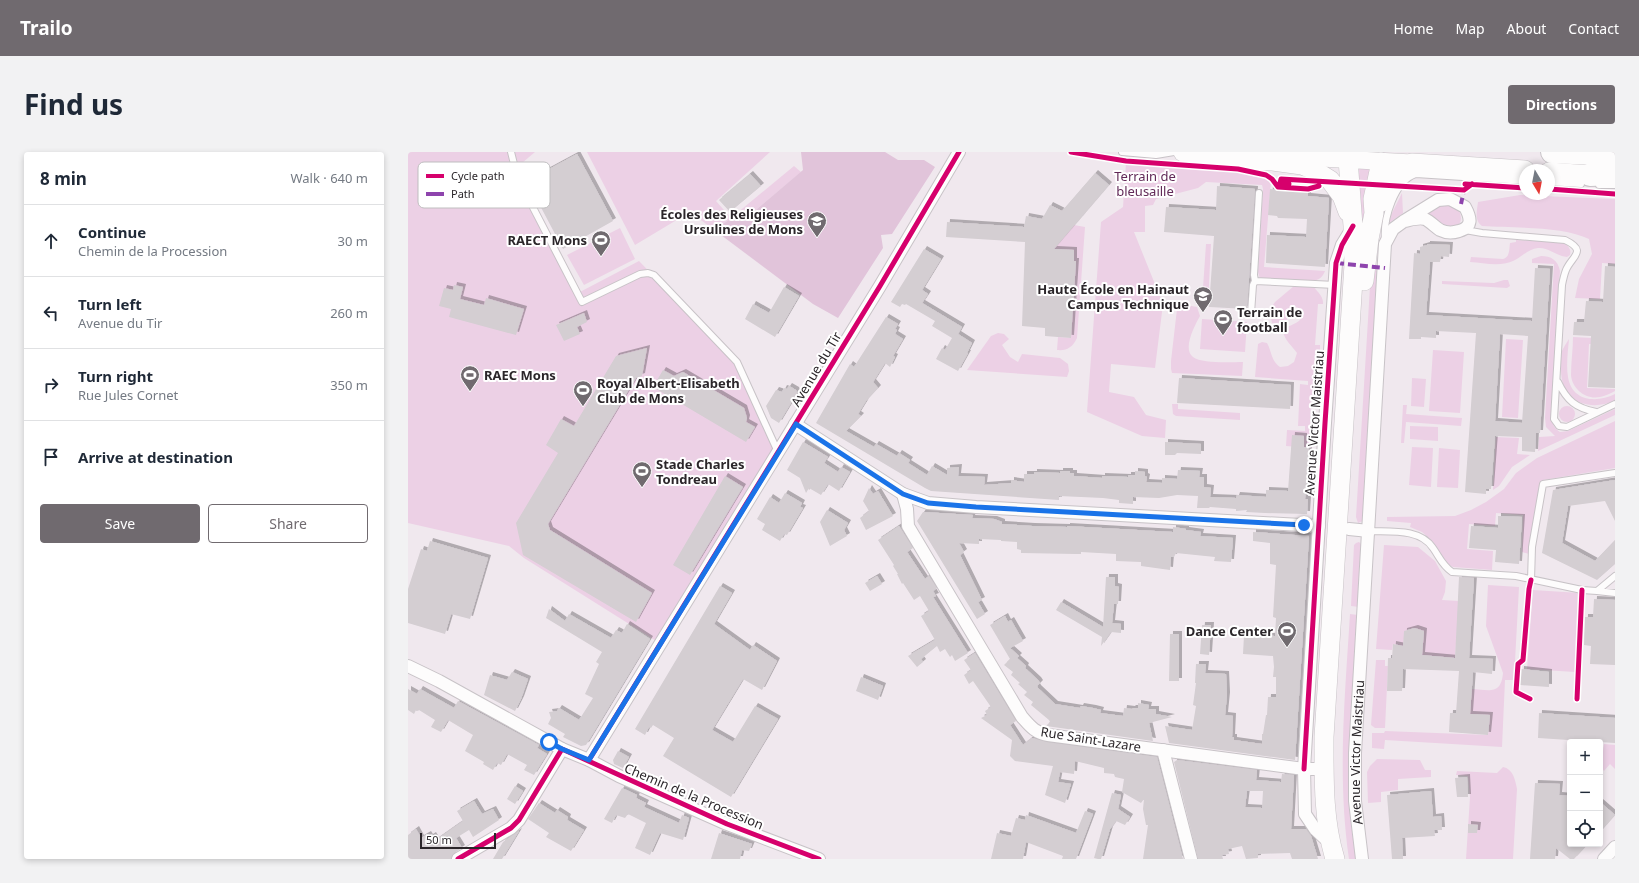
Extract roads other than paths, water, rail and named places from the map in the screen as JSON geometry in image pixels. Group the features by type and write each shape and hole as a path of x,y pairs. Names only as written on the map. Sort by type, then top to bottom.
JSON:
{"highway":[{"path":"1552,152 1615,156"},
{"path":"1589,181 1615,174"}],"main road":[{"path":"1194,154 1289,162 1314,170 1330,180 1342,196 1353,226"},
{"name":"Avenue Victor Maistriau","path":"1333,851 1327,822 1324,769 1324,729 1353,270 1353,226 1348,156"},
{"name":"Avenue Victor Maistriau","path":"1342,859 1336,770 1337,739 1366,266 1374,213 1374,199 1382,157"},
{"path":"1374,213 1393,178 1400,169 1412,163 1519,170"},
{"path":"1555,173 1589,181"}],"street":[{"name":"Avenue du Tir","path":"589,760 880,286 959,152"},
{"path":"1194,154 1328,158 1348,156 1382,157 1412,163"},
{"path":"1589,181 1615,179"},
{"name":"Avenue Victor Maistriau","path":"1362,859 1355,801 1355,752 1385,244 1393,229 1438,200 1450,199 1465,207 1469,214 1469,224 1465,230"},
{"path":"1404,221 1417,218 1425,219 1434,226 1447,232 1465,230"},
{"name":"Avenue Victor Maistriau","path":"1333,851 1315,829 1306,814 1304,769 1335,285 1338,253 1353,226"},
{"path":"796,424 903,494 928,503 1319,526"},
{"name":"Rue Saint-Lazare","path":"903,494 907,509 908,526 1022,717 1031,728 1040,734 1304,769 1324,769"},
{"path":"1349,529 1369,531"},
{"name":"Chemin de la Procession","path":"408,666 439,681 562,749 589,760 619,776 727,824 819,859"},
{"path":"458,859 511,828 519,820 562,749"},
{"path":"1163,750 1191,859"},
{"path":"1604,859 1615,847"}],"lane":[{"path":"511,152 514,162"},
{"path":"1122,152 1156,155 1194,154"},
{"path":"1156,155 1174,152"},
{"path":"1440,165 1469,178"},
{"path":"1385,244 1384,230 1386,217 1394,196 1410,176 1416,174 1519,181"},
{"path":"1555,182 1589,181 1615,185"},
{"path":"1251,313 1253,285 1255,281 1254,275 1259,193"},
{"path":"533,208 582,302 640,274 648,273 654,276 737,362 778,452"},
{"path":"1465,230 1482,233 1565,240 1573,244 1577,250 1576,258 1567,268 1562,285 1554,419 1559,426 1567,427 1615,404"},
{"path":"1255,281 1335,285"},
{"path":"1557,380 1564,395 1569,401 1583,410 1596,412"},
{"path":"1531,580 1532,547 1543,484 1615,473"},
{"path":"1369,531 1412,533 1424,538 1433,547 1444,566 1452,572 1516,576 1582,590 1615,593"},
{"path":"1597,591 1615,576"}],"place":[{"name":"Écoles des Religieuses Ursulines de Mons","path":"817,238"},
{"name":"RAECT Mons","path":"601,257"},
{"name":"Haute École en Hainaut Campus Technique","path":"1203,313"},
{"name":"Terrain de football","path":"1223,336"},
{"name":"RAEC Mons","path":"470,392"},
{"name":"Royal Albert-Elisabeth Club de Mons","path":"583,407"},
{"name":"Stade Charles Tondreau","path":"642,488"},
{"name":"Dance Center","path":"1287,648"}],"park label":[{"name":"Terrain de bleusaille","path":"1145,184"}]}
